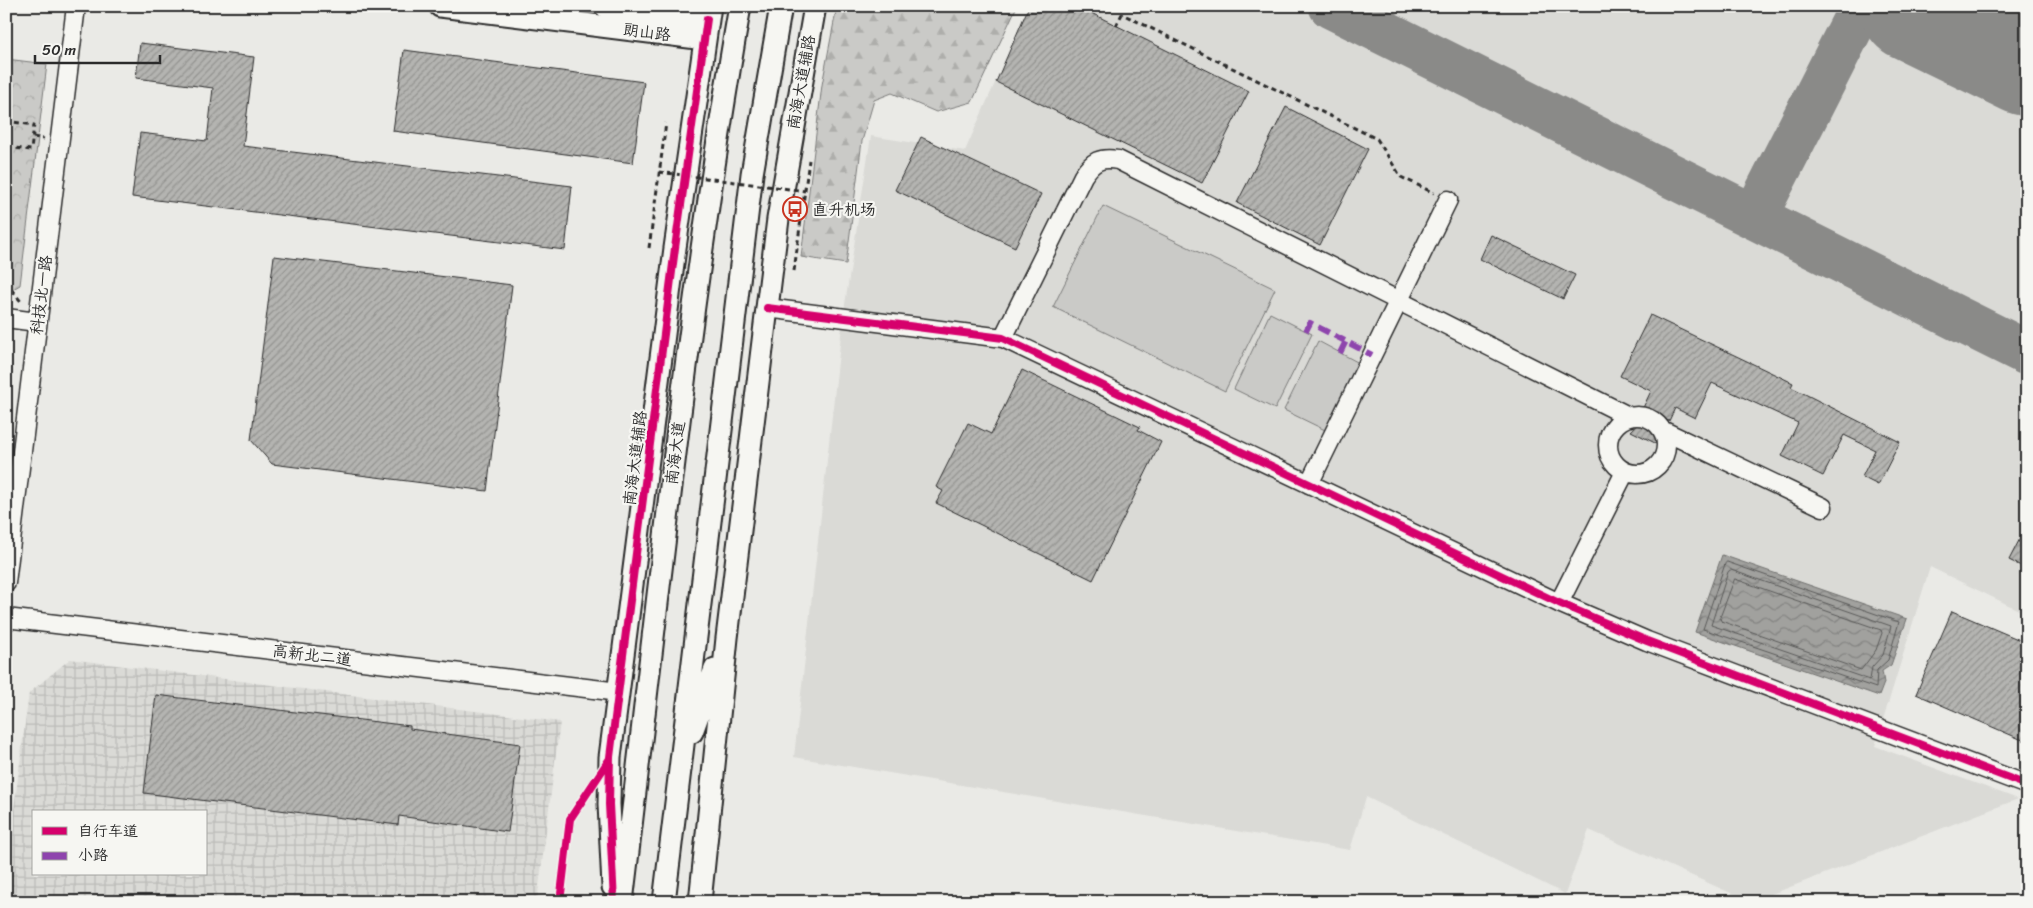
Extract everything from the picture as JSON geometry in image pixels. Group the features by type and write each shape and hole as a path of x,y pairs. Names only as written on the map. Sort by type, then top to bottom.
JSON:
{"main road":[{"name":"朗山路","path":"440,6 707,21"},
{"name":"朗山路","path":"605,6 707,21"},
{"name":"南海大道","path":"622,902 691,326 712,172 740,6"},
{"path":"664,902 752,174 766,82 781,6"},
{"name":"南海大道辅路","path":"700,902 727,638 778,219 814,6"},
{"name":"南海大道辅路","path":"614,902 609,780 675,248 707,21"},
{"path":"675,248 691,326"},
{"path":"679,768 727,638"},
{"path":"667,874 676,902"}],"street":[{"name":"科技北一路","path":"6,583 76,6"},
{"path":"1003,338 1083,176 1092,163 1104,158 1118,160 1630,417 1648,418 1662,430 1823,508"},
{"path":"1309,484 1448,200"},
{"path":"767,308 1003,338 1559,603 1647,641 2027,786"},
{"path":"6,318 37,322"},
{"path":"1630,417 1615,426 1608,442 1612,460 1625,472 1644,474 1659,464 1667,448 1662,430"},
{"path":"1559,603 1625,472"},
{"name":"高新北二道","path":"6,618 619,692"}],"path":[{"path":"1116,26 1122,14 1377,139 1401,177 1448,200"},
{"path":"6,121 34,125 31,150 6,147"},
{"path":"649,248 666,123"},
{"path":"794,270 810,152"},
{"path":"659,172 805,191"}],"shaded area":[{"path":"1029,6 2027,6 2027,614 1930,567 1875,746 2018,799 1751,902 1589,830 1565,894 1366,797 1350,850 794,757 843,317 871,136 965,151"},
{"path":"70,659 560,722 537,902 6,902 6,870 29,693"}],"green space":[{"path":"837,6 1017,6 972,102 936,112 892,93 874,100 862,141 846,264 801,257 822,85"},
{"path":"2019,6 2027,6 2027,30 2011,23"},
{"path":"6,59 47,64 20,285 6,293"},
{"path":"1103,206 1275,289 1225,391 1053,307"},
{"path":"1270,313 1312,334 1275,409 1234,389"},
{"path":"1318,341 1359,363 1325,430 1284,410"}],"water":[{"path":"1722,555 1907,619 1891,665 1882,671 1884,683 1879,696 1695,632"}],"building":[{"path":"1029,6 1077,6 1249,91 1202,183 996,82"},
{"path":"140,43 254,57 243,146 572,186 565,250 132,197 140,133 207,141 213,88 136,78"},
{"path":"404,50 644,82 633,163 393,131"},
{"path":"1286,107 1368,149 1320,245 1237,203"},
{"path":"921,137 1041,194 1015,247 895,190"},
{"path":"1491,235 1575,275 1563,299 1480,259"},
{"path":"274,256 512,285 487,491 272,464 251,440"},
{"path":"1650,315 1793,383 1791,387 1900,442 1878,485 1862,477 1875,450 1844,435 1823,476 1782,456 1798,423 1712,383 1695,418 1675,408 1669,421 1662,419 1656,422 1651,430 1659,440 1657,444 1631,431 1640,421 1640,414 1651,391 1620,376"},
{"path":"1022,370 1140,427 1138,430 1161,442 1093,580 936,503 943,491 936,487 968,423 991,434"},
{"path":"2027,525 2027,569 2009,560"},
{"path":"1952,611 2027,643 2027,742 1916,694"},
{"path":"156,695 410,726 410,729 520,744 508,832 399,816 398,825 144,793"}],"taxiway":[{"path":"1331,6 2027,353"},
{"path":"1755,216 1862,6"}],"runway":[{"path":"1916,6 2027,60"}],"marked path":[{"path":"1306,331 1310,323 1372,355"},
{"path":"1340,353 1346,341"}],"cycle path":[{"path":"614,902 609,804 610,757 675,248 707,19"},
{"path":"767,308 1003,338 1559,603 1647,641 2027,785"},
{"path":"560,902 570,819 609,760"}],"place":[{"name":"直升机场","path":"795,209"}]}
